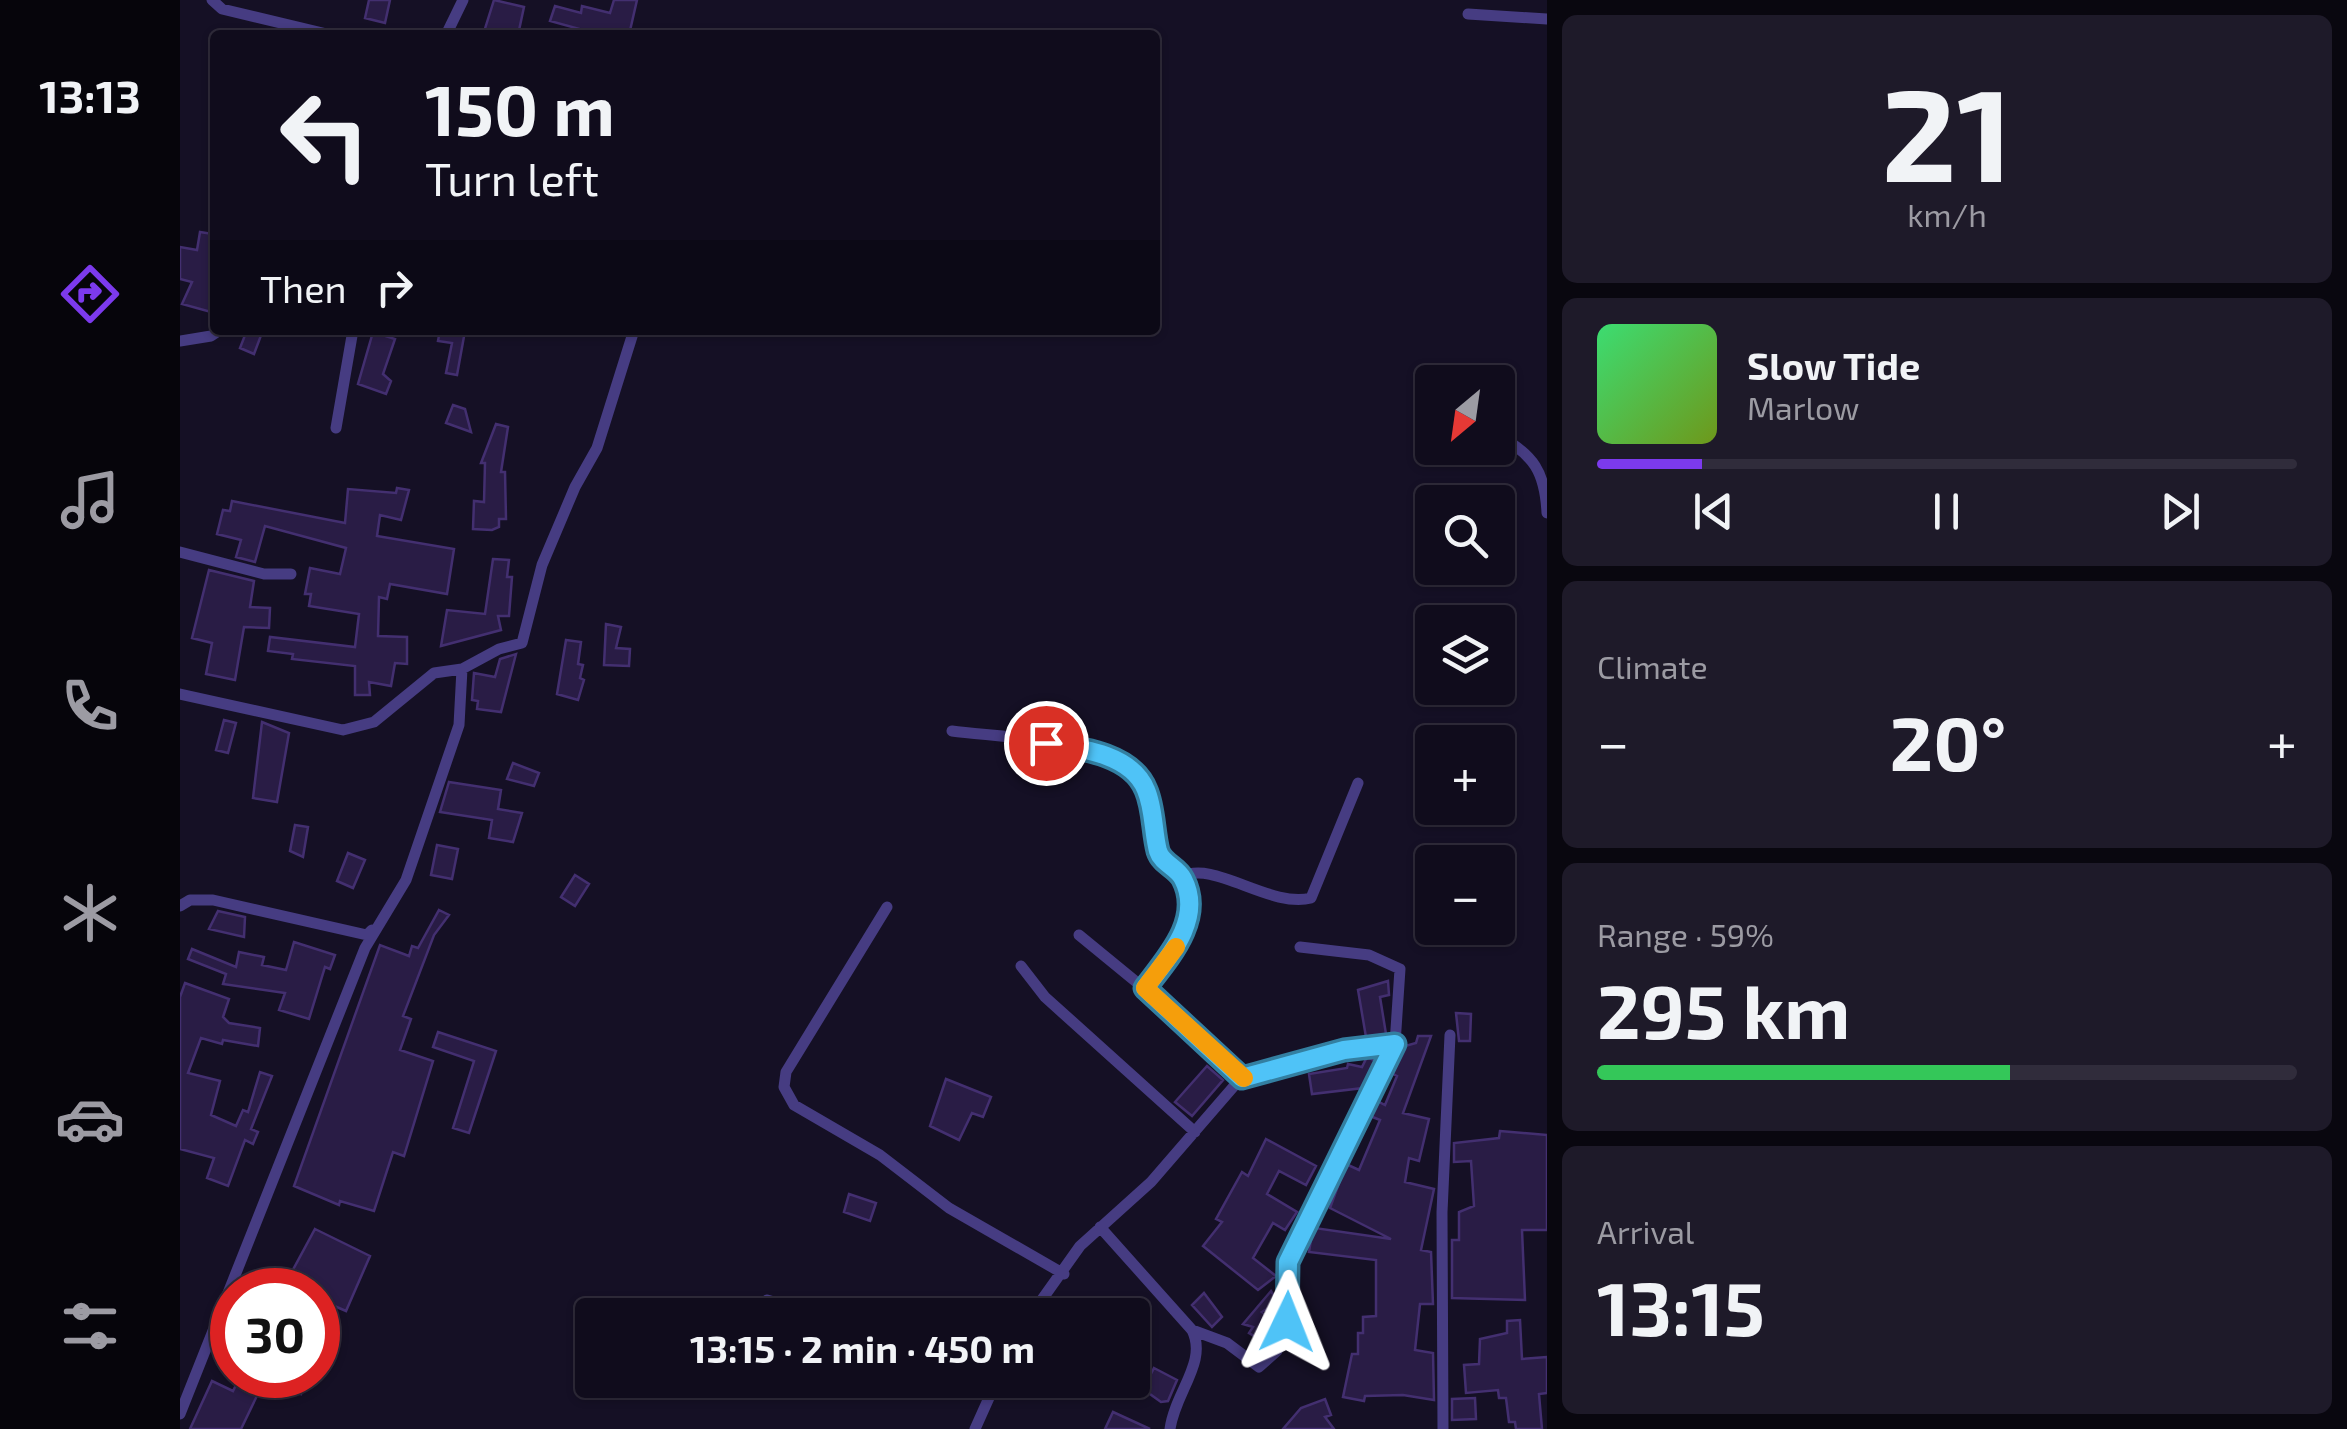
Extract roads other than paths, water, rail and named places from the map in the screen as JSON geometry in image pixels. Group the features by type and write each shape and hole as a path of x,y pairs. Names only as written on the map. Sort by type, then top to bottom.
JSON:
{"street":[{"path":"212,0 222,9 309,30"},
{"path":"449,30 464,0"},
{"path":"1468,14 1547,20"},
{"path":"180,341 213,335"},
{"path":"336,428 352,335"},
{"path":"180,694 354,729 374,722 434,674 462,669 500,649 522,643 542,565 597,448 632,335"},
{"path":"1515,448 1536,462 1544,478 1547,513"},
{"path":"180,552 264,574 291,574"},
{"path":"180,1414 375,927 406,880 459,725 462,669"},
{"path":"952,731 1077,747 1134,770 1147,791 1160,858 1182,877 1191,911 1175,948 1145,988"},
{"path":"1182,877 1200,872 1258,893 1311,898 1358,783"},
{"path":"180,906 190,900 213,900 367,935 375,927"},
{"path":"888,907 786,1072 784,1087 794,1105 880,1156 949,1208 1064,1274"},
{"path":"1079,935 1145,988 1242,1078"},
{"path":"1192,1330 1227,1344 1259,1366 1277,1352 1287,1322 1288,1262 1395,1044 1400,970 1369,956 1300,948"},
{"path":"1021,966 1044,997 1195,1132"},
{"path":"1443,1429 1442,1212 1450,1034"},
{"path":"1045,1298 1080,1246 1150,1182 1242,1078 1344,1050 1395,1044"},
{"path":"1100,1227 1192,1330 1201,1346 1199,1361 1188,1373 1170,1429"},
{"path":"975,1429 989,1398"}]}
